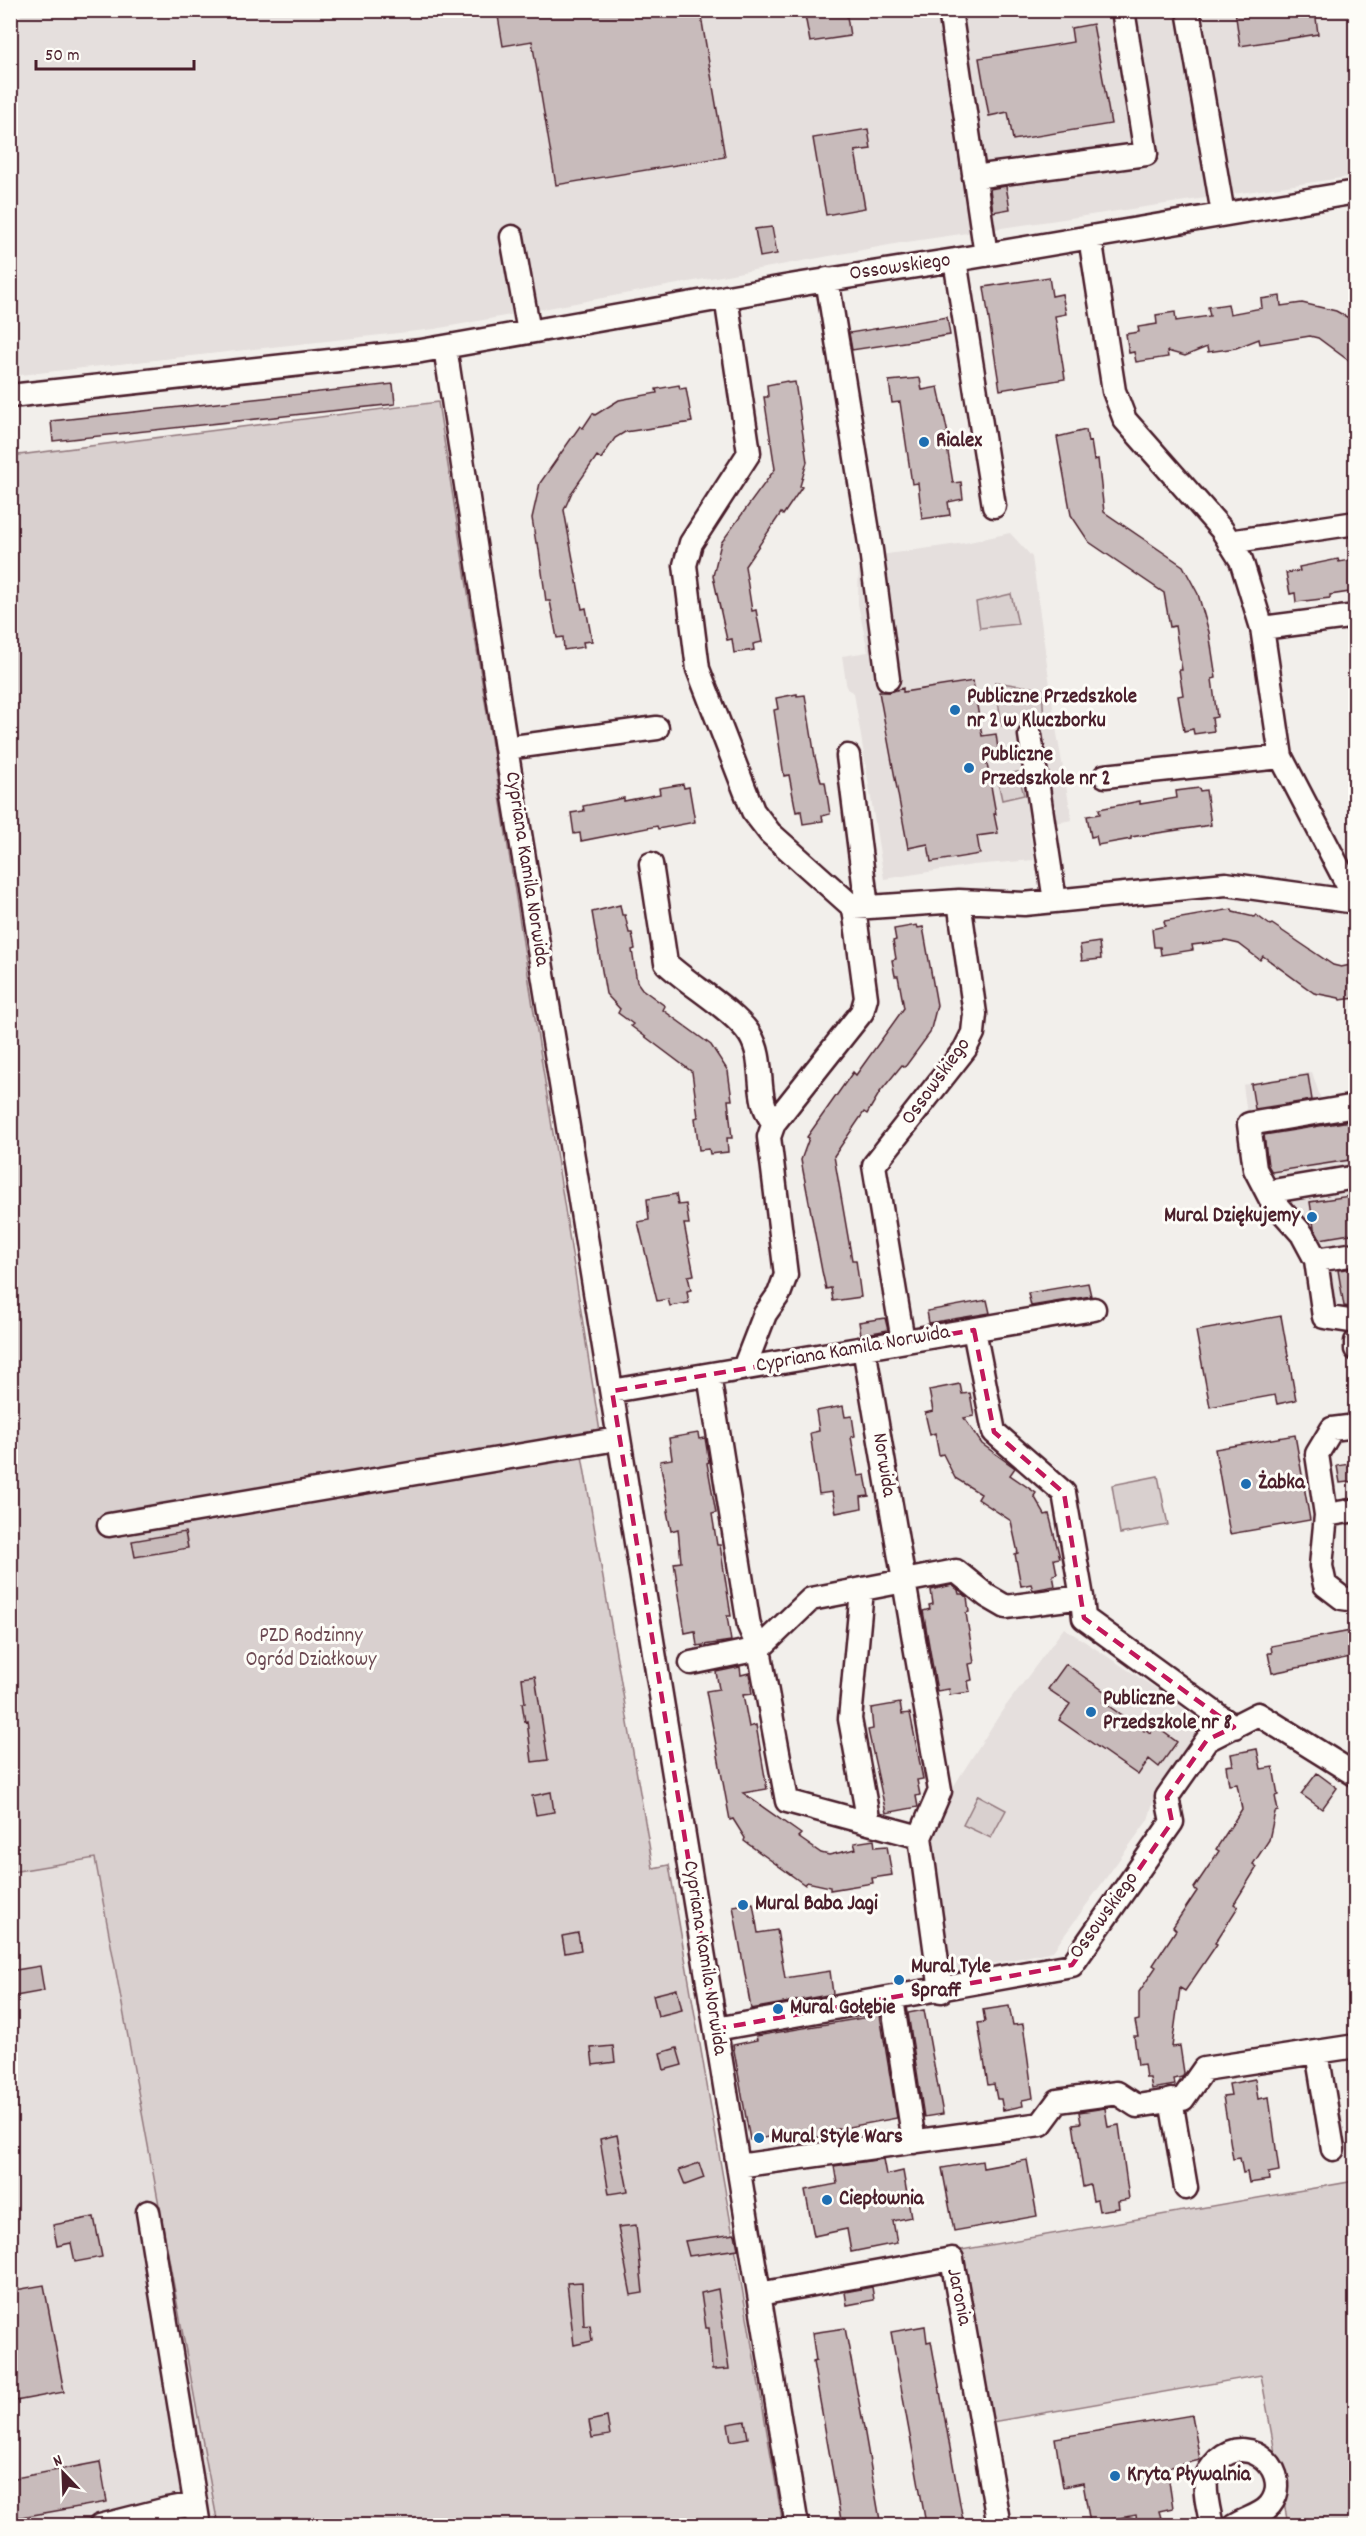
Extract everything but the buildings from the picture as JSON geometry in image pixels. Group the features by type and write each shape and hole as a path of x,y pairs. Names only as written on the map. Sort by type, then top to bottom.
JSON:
{"street":[{"path":"950,10 986,255"},
{"path":"974,177 1146,154 1123,10"},
{"path":"1188,10 1223,214"},
{"name":"Ossowskiego","path":"10,396 445,347 827,279 986,255 1356,192"},
{"path":"512,237 529,332"},
{"path":"1090,237 1114,391 1125,420 1229,542 1241,560 1262,628 1281,757 1356,901"},
{"path":"955,260 994,506"},
{"path":"827,279 871,550 888,679"},
{"path":"726,297 749,453 691,543 685,565 698,669 734,767 753,811 770,833 861,908 959,901 1024,903 1055,901 1226,884 1356,901"},
{"name":"Cypriana Kamila Norwida","path":"445,347 506,748 797,2526"},
{"path":"1229,542 1356,523"},
{"path":"1262,628 1356,616"},
{"path":"506,748 657,728"},
{"path":"1030,735 1055,901"},
{"path":"744,1368 765,1314 779,1294 786,1275 769,1137 774,1123 862,1012 866,998 848,756"},
{"path":"1105,776 1281,757"},
{"path":"651,864 666,963 730,1015 750,1035 757,1054 766,1113 774,1123"},
{"name":"Ossowskiego","path":"903,1341 874,1165 965,1049 973,1033 975,1014 959,901"},
{"path":"1356,1106 1249,1124 1255,1169 1267,1192 1302,1234 1316,1260 1324,1317 1356,1322"},
{"path":"1267,1192 1356,1177"},
{"path":"1316,1260 1356,1254"},
{"name":"Cypriana Kamila Norwida","path":"612,1391 1094,1309"},
{"path":"974,1330 994,1432 1064,1493 1084,1618 1234,1727"},
{"path":"1356,1342 1356,1349"},
{"name":"Norwida","path":"864,1348 940,1791 920,1837"},
{"path":"709,1375 749,1626 759,1649 787,1802 920,1837 940,1991"},
{"path":"1356,1426 1332,1429 1317,1454 1326,1515 1321,1566 1324,1585 1342,1598 1356,1600"},
{"path":"109,1526 605,1441"},
{"path":"1326,1515 1356,1510"},
{"path":"691,1663 759,1649 811,1599 956,1571 987,1596 1006,1607 1082,1597"},
{"path":"862,1590 850,1719 869,1823"},
{"name":"Ossowskiego","path":"716,2030 940,1991 1072,1965 1172,1822 1167,1797 1207,1740 1258,1714 1356,1775"},
{"path":"892,1999 914,2142"},
{"path":"738,2166 1041,2124 1058,2101 1117,2093 1137,2106 1182,2099 1204,2069 1356,2046"},
{"path":"1317,2052 1333,2148"},
{"path":"1172,2100 1186,2188"},
{"path":"100,2526 167,2509 197,2515 148,2212"},
{"name":"Jaronia","path":"759,2294 952,2259 999,2526"},
{"path":"1212,2526 1206,2478 1213,2465 1225,2454 1239,2449 1254,2451 1265,2459 1274,2472 1276,2488 1272,2503 1260,2514 1234,2526"}],"highlighted area":[{"path":"974,1330 994,1432 1064,1493 1084,1618 1234,1727 1207,1740 1167,1797 1172,1822 1072,1965 716,2029 612,1391"}],"shaded area":[{"path":"22,11 1355,11 1355,176 900,243 435,329 11,376 10,54"},
{"name":"Publiczne Przedszkole nr 2 w Kluczborku","path":"1010,533 1032,557 1056,728 1072,820 1029,828 1034,860 973,865 884,879 854,693 847,689 842,656 868,652 858,604 859,558 965,543"},
{"path":"1312,1072 1322,1103 1355,1097 1355,1333 1313,1328 1302,1246 1258,1196 1243,1085"},
{"path":"1064,1628 1163,1693 1205,1726 1154,1799 1148,1820 1053,1951 951,1973 931,1839 946,1798 1002,1711"},
{"path":"95,1858 218,2525 11,2526 11,1872"}],"green space":[{"name":"PZD Rodzinny Ogród Działkowy","path":"438,402 603,1451 582,1456 653,1868 669,1865 783,2525 218,2525 95,1858 11,1872 11,456"},
{"path":"1011,594 1018,624 980,628 976,602"},
{"path":"995,682 1042,689 1044,720 1002,726"},
{"path":"1018,772 1024,795 1002,800 997,777"},
{"path":"1158,1476 1168,1525 1120,1534 1112,1485"},
{"path":"978,1795 1006,1810 991,1838 963,1825"},
{"path":"1355,2181 1355,2525 1288,2525 1261,2375 992,2422 961,2250"}],"place":[{"name":"Rialex","path":"924,442"},
{"name":"Publiczne Przedszkole nr 2 w Kluczborku","path":"955,710"},
{"name":"Publiczne Przedszkole nr 2","path":"969,768"},
{"name":"Mural Dziękujemy","path":"1312,1217"},
{"name":"Żabka","path":"1246,1484"},
{"name":"Publiczne Przedszkole nr 8","path":"1091,1712"},
{"name":"Mural Baba Jagi","path":"743,1905"},
{"name":"Mural Tyle Spraff","path":"899,1980"},
{"name":"Mural Gołębie","path":"778,2009"},
{"name":"Mural Style Wars","path":"759,2138"},
{"name":"Ciepłownia","path":"827,2200"},
{"name":"Kryta Pływalnia","path":"1115,2476"}]}
